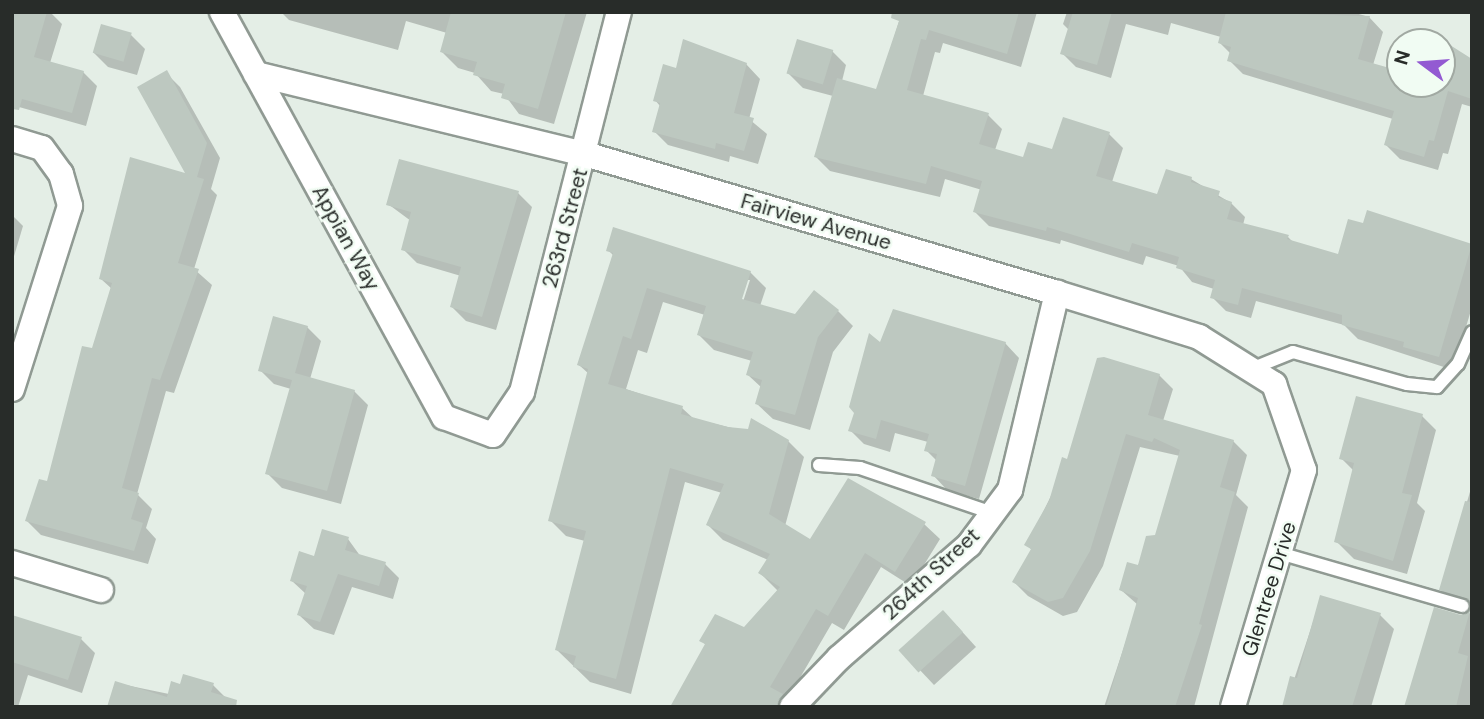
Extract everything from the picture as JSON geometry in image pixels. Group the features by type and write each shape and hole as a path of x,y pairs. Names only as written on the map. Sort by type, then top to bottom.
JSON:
{"street":[{"name":"Appian Way","path":"222,12 443,417 493,435"},
{"name":"263rd Street","path":"493,435 522,392 619,12"},
{"name":"Fairview Avenue","path":"256,74 585,153 1199,337 1274,384 1304,470"},
{"path":"12,139 41,148 61,174 70,206 12,389"},
{"name":"264th Street","path":"796,704 969,545 1010,490 1057,293"},
{"name":"Glentree Drive","path":"1233,707 1304,470"},
{"path":"12,563 101,590"}],"lane":[{"path":"1251,369 1293,352 1407,384 1437,387 1458,364 1472,332"},
{"path":"819,465 860,468 992,513"},
{"path":"1279,553 1463,606"}],"building":[{"path":"12,12 47,12 34,57 84,71 72,113 22,99 19,110 12,109"},
{"path":"451,12 566,12 538,109 501,98 505,84 473,75 477,62 440,52"},
{"path":"892,12 1019,12 1007,54 929,30 926,40 921,39 907,90 989,113 979,144 1023,157 1028,142 1052,149 1063,117 1110,132 1096,176 1157,194 1166,169 1192,177 1191,182 1220,191 1218,197 1232,202 1227,219 1289,235 1287,239 1338,254 1348,219 1363,223 1367,210 1472,244 1439,357 1403,347 1404,342 1342,325 1342,315 1242,288 1238,305 1210,298 1215,280 1176,268 1179,257 1132,243 1129,252 1047,227 1046,231 973,212 982,181 931,166 926,184 814,157 837,78 876,89 899,21 891,18"},
{"path":"1073,12 1112,12 1097,65 1060,54"},
{"path":"1226,12 1370,16 1358,59 1386,67 1386,98 1446,98 1434,141 1429,140 1424,157 1384,145 1394,111 1227,61 1231,47 1218,43"},
{"path":"101,24 132,33 123,62 93,53"},
{"path":"683,39 747,63 734,113 754,118 744,151 716,143 715,149 652,132 660,103 653,101 663,64 676,68"},
{"path":"797,39 833,50 823,85 786,73"},
{"path":"1456,49 1472,59 1472,99 1456,94"},
{"path":"167,70 207,143 197,177 204,179 178,263 199,269 160,380 152,378 122,488 139,493 131,519 143,523 134,551 25,521 39,479 47,481 82,346 92,348 112,283 99,279 130,157 185,173 137,87"},
{"path":"399,159 519,191 482,317 450,307 461,267 401,250 411,212 386,205"},
{"path":"613,227 751,271 742,299 795,314 814,290 839,310 818,337 795,415 755,404 762,380 746,375 753,352 697,335 706,306 647,288 631,339 623,336 608,384 683,406 681,414 728,427 748,429 751,418 789,440 769,514 810,539 848,478 926,522 895,572 865,553 828,616 816,609 770,687 783,694 778,707 670,707 705,644 699,641 715,614 744,627 780,587 758,573 770,554 706,525 724,484 670,468 616,679 573,667 576,656 555,650 586,531 548,521 588,369 577,365 613,253 606,251"},
{"path":"893,309 1006,342 965,486 931,476 937,454 924,451 929,434 881,420 876,439 848,431 854,413 849,407 869,333 880,342"},
{"path":"273,316 308,326 295,373 355,390 327,491 265,474 292,380 258,371"},
{"path":"1104,357 1160,374 1148,415 1234,440 1220,487 1235,492 1199,624 1202,625 1175,707 1106,707 1138,598 1119,590 1127,562 1138,565 1146,536 1155,535 1180,450 1154,438 1152,442 1126,434 1090,551 1063,598 1048,602 1012,582 1031,549 1024,545 1049,501 1062,457 1067,459 1097,358"},
{"path":"1356,396 1423,414 1402,493 1412,495 1393,561 1334,542 1354,463 1339,459"},
{"path":"1465,501 1472,502 1472,606 1466,598 1439,590"},
{"path":"322,529 349,537 345,550 386,562 379,586 338,574 320,622 297,615 307,586 290,581 299,551 314,556"},
{"path":"1320,595 1381,613 1352,707 1282,707 1290,676 1297,678"},
{"path":"1434,607 1461,615 1470,611 1458,653 1468,656 1456,707 1404,707"},
{"path":"943,610 963,632 918,672 898,650"},
{"path":"12,615 82,637 68,680 12,662"},
{"path":"183,674 214,683 211,692 237,700 236,707 107,707 115,681 167,697 171,681 180,684"}]}
